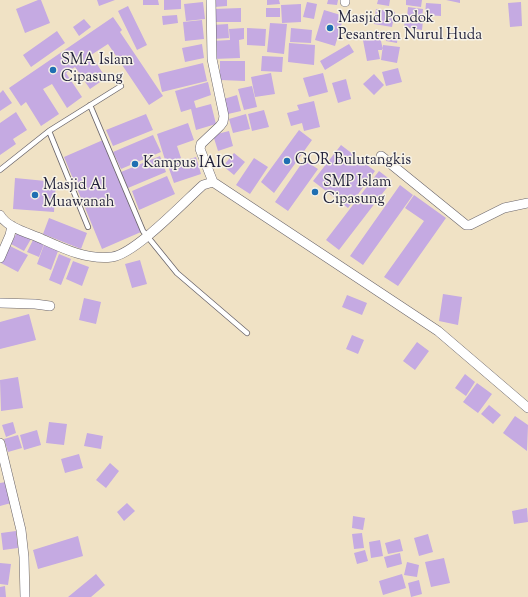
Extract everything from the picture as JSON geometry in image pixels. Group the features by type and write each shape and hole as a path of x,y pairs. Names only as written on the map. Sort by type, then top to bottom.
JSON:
{"street":[{"path":"211,0 212,59 224,116 223,122 201,144 200,149 212,182 438,331 528,408"},
{"path":"381,156 466,225 470,225 504,208 528,203"},
{"path":"0,215 4,221 12,226 68,250 82,255 114,257 132,249 203,185 212,182"},
{"path":"0,258 10,235 12,226"},
{"path":"0,303 50,306"},
{"path":"0,443 21,530 24,557 25,597"}],"lane":[{"path":"0,170 49,131 121,86"},
{"path":"90,106 135,214 147,235 177,273 247,333"},
{"path":"49,131 88,226"}],"building":[{"path":"41,0 50,23 25,33 16,9"},
{"path":"97,0 115,0 99,6"},
{"path":"143,0 158,0 159,5 143,5"},
{"path":"164,0 181,0 181,9 164,10"},
{"path":"214,0 227,0 227,6 214,7"},
{"path":"267,0 279,0 280,4 267,5"},
{"path":"328,0 338,0 337,5 327,4"},
{"path":"378,0 390,0 389,6 377,4"},
{"path":"406,0 422,0 421,7 406,5"},
{"path":"446,0 460,0 460,3"},
{"path":"203,2 205,19 186,21 184,4"},
{"path":"307,2 317,4 314,19 303,17"},
{"path":"521,2 522,26 510,27 508,3"},
{"path":"426,3 441,4 441,16 425,15"},
{"path":"301,4 301,22 282,23 281,5"},
{"path":"128,6 147,45 137,50 118,11"},
{"path":"408,7 423,9 422,19 407,17"},
{"path":"241,8 241,22 213,22 213,9"},
{"path":"266,8 280,8 280,17 266,17"},
{"path":"376,9 395,12 392,27 374,24"},
{"name":"Masjid Pondok Pesantren Nurul Huda","path":"324,10 344,16 335,46 315,40"},
{"path":"177,15 178,23 163,25 162,16"},
{"name":"SMA Islam Cipasung","path":"113,17 122,30 120,32 163,96 149,105 108,44 91,55 106,78 90,89 75,67 66,73 82,97 67,108 52,84 43,89 59,114 41,126 26,102 21,106 9,88"},
{"path":"84,19 91,27 79,36 73,27"},
{"path":"405,19 423,21 422,30 404,27"},
{"path":"202,20 204,39 185,41 183,22"},
{"path":"270,23 287,24 284,54 267,52"},
{"path":"228,24 229,38 213,39 212,25"},
{"path":"244,28 244,39 239,40 240,58 213,59 212,41 230,40 229,29"},
{"path":"247,28 266,29 265,46 247,45"},
{"path":"291,28 312,30 311,43 290,42"},
{"path":"57,31 65,43 31,67 23,55"},
{"path":"379,32 383,50 378,50 380,59 367,61 362,35"},
{"path":"387,33 398,34 397,43 386,41"},
{"path":"289,43 315,45 314,65 288,62"},
{"path":"202,44 204,58 185,62 182,48"},
{"path":"349,44 354,52 325,70 320,61"},
{"path":"383,45 400,47 397,63 381,60"},
{"path":"262,56 283,57 282,72 261,71"},
{"path":"220,61 245,61 245,81 220,80"},
{"path":"203,63 207,81 162,92 158,74"},
{"path":"398,68 402,82 386,86 382,72"},
{"path":"271,73 275,94 255,97 251,77"},
{"path":"323,73 328,92 309,97 303,78"},
{"path":"374,74 384,85 374,95 363,84"},
{"path":"346,79 351,99 338,103 332,83"},
{"path":"208,82 211,95 194,101 196,108 211,104 216,124 196,130 191,109 181,112 175,91"},
{"path":"252,86 257,107 244,110 238,89"},
{"path":"3,90 12,103 0,111 0,93"},
{"path":"237,95 241,111 228,114 224,99"},
{"path":"314,101 320,127 304,131 302,123 291,126 287,113 299,110 297,105"},
{"path":"264,110 269,127 252,131 248,114"},
{"path":"16,112 27,130 13,139 16,144 0,155 0,123"},
{"path":"146,114 153,130 113,146 106,130"},
{"path":"246,114 250,129 233,133 229,119"},
{"path":"188,123 194,140 177,146 181,158 166,163 157,134"},
{"name":"GOR Bulutangkis","path":"299,130 312,140 274,193 261,182"},
{"path":"229,131 233,146 218,151 213,135"},
{"path":"153,135 161,152 121,169 113,152"},
{"path":"103,140 141,232 102,249 64,157"},
{"path":"341,145 375,171 348,208 313,181"},
{"path":"234,153 245,162 234,175 223,166"},
{"path":"160,156 166,172 128,188 121,172"},
{"path":"196,157 201,174 174,183 168,166"},
{"path":"254,158 268,167 250,194 236,185"},
{"path":"304,160 318,169 288,211 275,202"},
{"path":"379,171 392,181 339,250 326,240"},
{"path":"167,176 175,194 139,210 132,191"},
{"name":"Masjid Al Muawanah","path":"15,178 56,182 54,212 13,209"},
{"path":"400,185 413,195 363,265 350,256"},
{"path":"414,195 446,218 398,286 384,277 424,221 405,208"},
{"path":"49,218 87,233 81,249 43,234"},
{"path":"17,232 31,239 24,251 11,244"},
{"path":"33,240 44,244 39,257 27,252"},
{"path":"44,245 58,251 51,270 37,264"},
{"path":"10,246 28,255 18,272 1,263"},
{"path":"59,254 71,259 61,285 49,280"},
{"path":"140,260 147,284 132,288 125,264"},
{"path":"73,261 89,267 82,286 66,279"},
{"path":"443,294 462,297 458,325 439,321"},
{"path":"347,295 367,303 362,315 342,307"},
{"path":"84,298 101,302 96,324 79,320"},
{"path":"29,314 36,340 0,349 0,322"},
{"path":"352,335 364,340 358,354 346,349"},
{"path":"417,342 429,351 415,370 403,361"},
{"path":"465,374 475,382 466,396 455,388"},
{"path":"18,377 23,408 1,411 0,380"},
{"path":"477,383 492,394 478,413 463,402"},
{"path":"489,405 501,415 493,424 481,414"},
{"path":"515,416 528,425 527,451 503,433"},
{"path":"13,422 16,433 6,437 2,425"},
{"path":"49,422 67,424 64,445 46,443"},
{"path":"37,430 41,445 24,450 20,435"},
{"path":"87,433 103,436 101,449 84,446"},
{"path":"18,435 22,448 8,452 4,439"},
{"path":"79,454 83,468 65,473 61,459"},
{"path":"110,463 119,471 106,488 96,480"},
{"path":"6,482 11,503 0,506 0,483"},
{"path":"127,503 135,511 124,521 117,512"},
{"path":"527,508 528,522 514,524 512,511"},
{"path":"353,516 365,518 363,530 352,528"},
{"path":"16,531 18,548 3,550 1,533"},
{"path":"362,533 364,548 354,549 352,534"},
{"path":"428,534 433,552 419,556 414,538"},
{"path":"78,536 83,556 38,569 33,550"},
{"path":"400,539 403,551 388,554 385,543"},
{"path":"380,540 383,556 371,558 369,542"},
{"path":"365,550 368,561 357,564 354,553"},
{"path":"400,553 402,564 387,568 384,557"},
{"path":"444,558 450,583 431,587 425,562"},
{"path":"407,562 419,565 417,577 404,575"},
{"path":"0,563 11,564 8,585 0,584"},
{"path":"96,574 105,585 91,597 68,597"},
{"path":"402,574 406,588 383,595 379,581"},
{"path":"419,580 422,594 411,597 408,583"},
{"path":"5,586 6,597 0,597 0,587"}],"place":[{"name":"Masjid Pondok Pesantren Nurul Huda","path":"330,28"},
{"name":"SMA Islam Cipasung","path":"53,70"},
{"name":"GOR Bulutangkis","path":"287,161"},
{"name":"Kampus IAIC","path":"135,164"},
{"name":"SMP Islam Cipasung","path":"315,192"},
{"name":"Masjid Al Muawanah","path":"35,195"}]}
